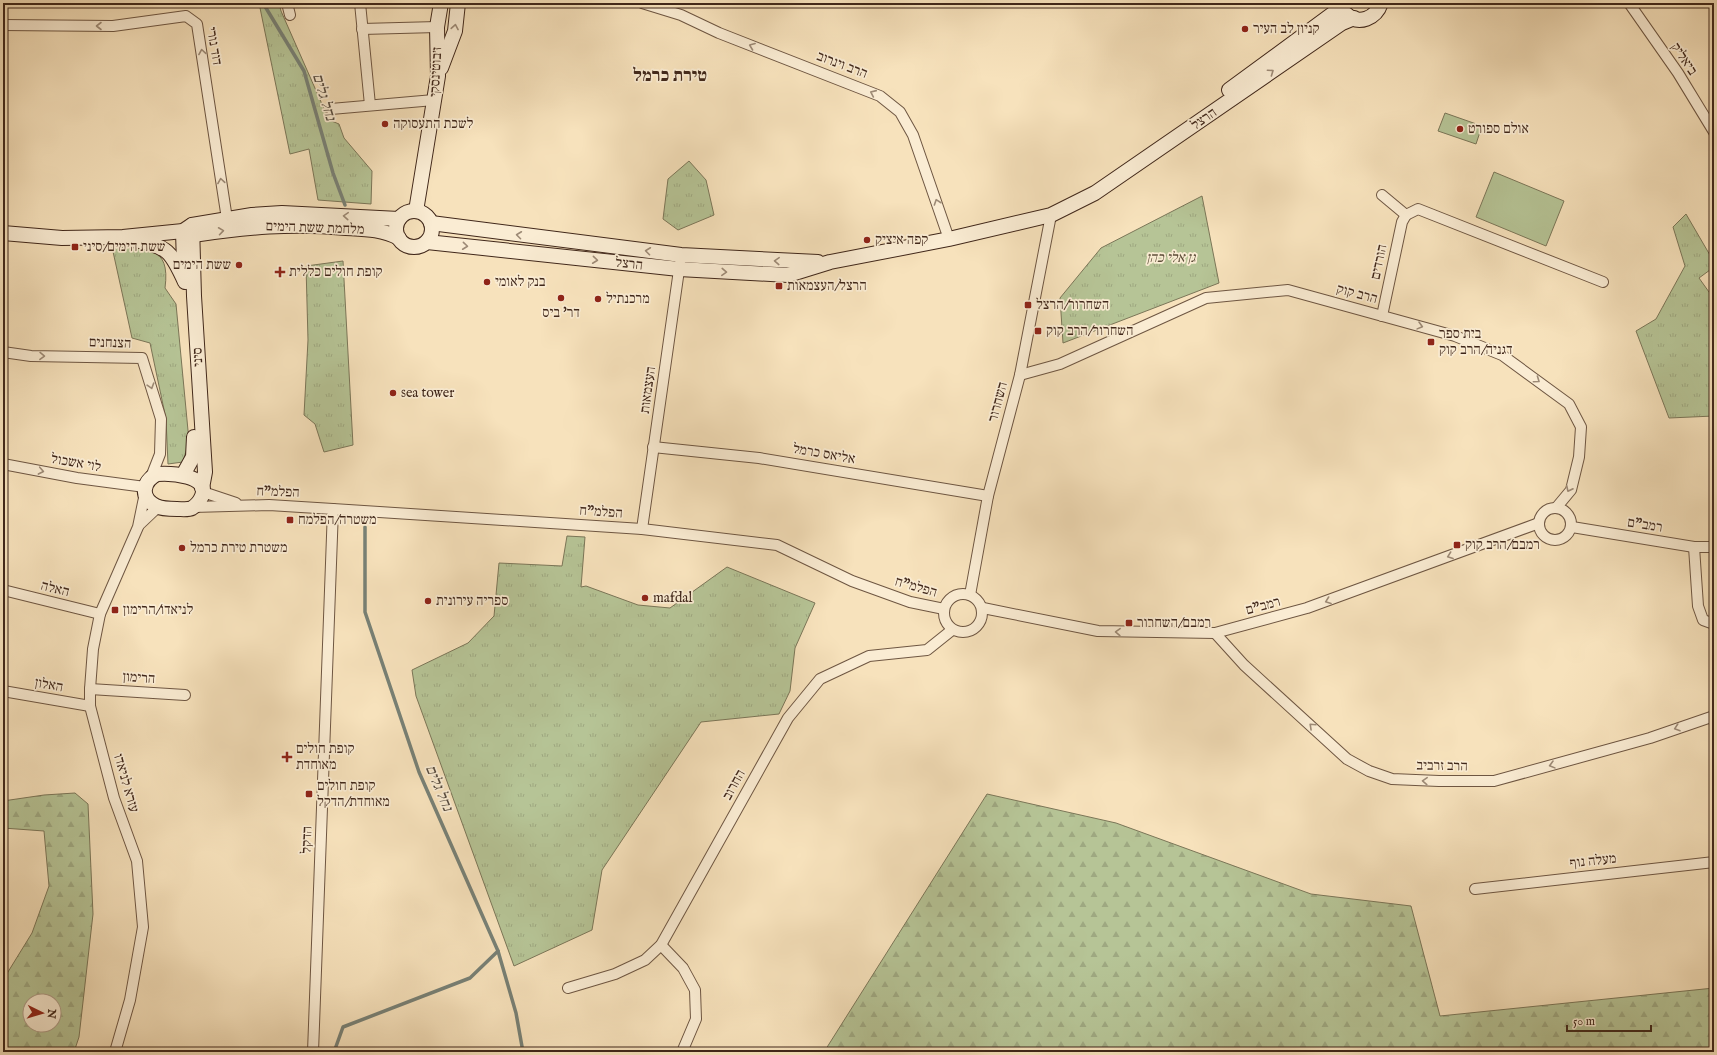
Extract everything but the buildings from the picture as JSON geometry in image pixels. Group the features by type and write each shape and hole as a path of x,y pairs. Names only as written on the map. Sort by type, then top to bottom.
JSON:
{"street":[{"path":"287,3 290,16"},
{"path":"360,3 370,105"},
{"name":"ז׳בוטינסקי","path":"416,211 438,76 437,27 441,3"},
{"path":"438,76 455,31 458,3"},
{"name":"הרב וינרוב","path":"642,3 681,16 719,33 880,96 900,112 913,135 949,239"},
{"name":"הרצל","path":"426,242 679,269 788,275 830,262 949,239 1051,215 1095,193 1342,23 1354,18 1365,19 1371,17 1375,14 1381,3"},
{"name":"ביאליק","path":"1629,3 1678,73 1714,132"},
{"path":"1341,5 1349,16 1354,18"},
{"name":"הרצל","path":"1051,215 1206,107 1341,5"},
{"name":"דוד נורי","path":"3,25 113,26 186,16 197,24 227,219"},
{"path":"362,29 437,27"},
{"path":"331,109 434,100"},
{"path":"1382,196 1406,215 1418,209 1603,282"},
{"path":"416,211 427,217 431,223 431,233 426,242 422,245 412,247 402,242 399,238 397,229 399,219 408,212 416,211"},
{"name":"מלחמת ששת הימים","path":"190,230 227,219 252,215 282,213 399,219"},
{"name":"השחרור","path":"970,595 988,496 1020,375 1051,215"},
{"name":"הורדים","path":"1382,316 1402,222 1406,215"},
{"name":"הרצל","path":"431,223 681,255 830,262"},
{"name":"מלחמת ששת הימים","path":"3,233 62,238 123,237 190,230 302,225 378,230 399,238"},
{"name":"סיני","path":"183,475 193,457 195,445 184,282 190,230"},
{"name":"סיני","path":"190,230 205,472 203,490"},
{"path":"123,237 156,244 163,248 176,263 184,282"},
{"name":"העצמאות","path":"642,529 681,255"},
{"name":"הרב קוק","path":"1020,375 1060,364 1206,298 1288,290 1455,336 1502,355 1569,404 1581,427 1579,457 1570,490 1556,508"},
{"name":"הצנחנים","path":"3,352 31,356 142,358 161,419 160,454 147,486"},
{"name":"אליאס כרמל","path":"653,447 759,458 988,496"},
{"name":"לוי אשכול","path":"3,464 77,478 147,486"},
{"path":"164,473 183,475 195,480 203,490 199,501 193,507 184,509 158,507 151,503 147,486 164,473"},
{"name":"עזרא לניאדו","path":"116,1052 130,1000 143,927 137,861 114,798 90,706 90,688 93,649 100,614 138,527 147,486"},
{"name":"הפלמ\"ח","path":"203,490 244,505"},
{"name":"הפלמ\"ח","path":"193,507 244,505 333,509 642,529 777,545 852,581 910,602 944,609"},
{"name":"עזרא לניאדו","path":"138,527 158,507"},
{"path":"1539,523 1539,529 1546,538 1556,541 1566,537 1572,527 1570,516 1566,512 1556,508"},
{"name":"רמב\"ם","path":"983,608 1098,631 1215,633 1307,608 1539,523 1542,514 1546,510 1556,508"},
{"name":"הדקל","path":"313,1052 333,509"},
{"name":"רמב\"ם","path":"1572,527 1694,547 1714,547"},
{"path":"1694,547 1698,606 1703,620 1714,624"},
{"name":"האלה","path":"3,590 100,614"},
{"path":"963,594 970,595 975,598 983,608 981,620 974,629 961,632 952,630 945,621 944,609 951,598 963,594"},
{"name":"החרוב","path":"568,988 615,974 645,960 661,945 788,718 820,679 869,656 927,650 952,630"},
{"name":"הרב זרביב","path":"1215,633 1244,665 1347,759 1369,771 1392,779 1494,781 1650,738 1714,716"},
{"name":"הרימון","path":"90,688 185,695"},
{"name":"האלון","path":"3,691 90,706"},
{"name":"מעלה נוף","path":"1475,889 1714,862"},
{"path":"661,945 683,968 695,990 696,1019 682,1052"}],"green space":[{"path":"259,3 279,3 281,11 329,120 339,124 344,138 372,171 371,204 318,200 309,149 290,154"},
{"name":"אולם ספורט","path":"1445,113 1482,126 1476,144 1438,131"},
{"path":"689,161 706,180 714,215 678,230 663,219 668,179"},
{"path":"1494,172 1564,201 1546,246 1476,217"},
{"name":"גן אלי כהן","path":"1202,196 1219,283 1063,343 1060,298 1101,248"},
{"path":"1686,214 1714,262 1714,267 1699,278 1714,299 1714,416 1669,418 1636,331 1656,319 1685,266 1673,227"},
{"path":"112,247 145,249 160,256 164,263 166,274 165,288 176,304 189,441 183,462 168,464 166,419 150,343 132,338"},
{"path":"343,261 353,445 324,452 315,424 304,415 308,340 306,266"},
{"path":"567,536 585,537 581,587 586,586 638,605 670,608 727,567 815,603 795,648 790,691 779,714 701,722 602,870 592,930 514,966 416,696 412,670 468,643 494,616 499,563 562,566"},
{"path":"75,793 88,804 93,914 79,1037 74,1052 3,1052 3,980 32,933 49,886 44,831 3,828 3,801 44,795"},
{"path":"987,794 1116,823 1311,894 1411,906 1440,1016 1714,988 1714,1052 824,1052"}],"waterway":[{"name":"נחל גלים","path":"263,3 304,71 333,173 345,205"},
{"name":"נחל גלים","path":"365,527 365,612 419,772 498,951 516,1013 523,1052"},
{"path":"334,1052 343,1027 470,978 498,951"}],"place":[{"name":"קניון לב העיר","path":"1245,29"},
{"name":"לשכת התעסוקה","path":"385,124"},
{"name":"אולם ספורט","path":"1460,129"},
{"name":"קפה איציק","path":"867,240"},
{"name":"ששת הימים/סיני","path":"75,247"},
{"name":"ששת הימים","path":"239,265"},
{"name":"קופת חולים כללית","path":"280,272"},
{"name":"בנק לאומי","path":"487,282"},
{"name":"הרצל/העצמאות","path":"779,286"},
{"name":"דר' ביס","path":"561,298"},
{"name":"מרכנתיל","path":"598,299"},
{"name":"השחרור/הרצל","path":"1028,305"},
{"name":"השחרור/הרב קוק","path":"1038,331"},
{"name":"בית ספר דגניה/הרב קוק","path":"1431,342"},
{"name":"sea tower","path":"393,393"},
{"name":"משטרה/הפלמח","path":"290,520"},
{"name":"רמבם/הרב קוק","path":"1457,545"},
{"name":"משטרת טירת כרמל","path":"182,548"},
{"name":"mafdal","path":"645,598"},
{"name":"ספריה עירונית","path":"428,601"},
{"name":"לניאדו/הרימון","path":"115,610"},
{"name":"רמבם/השחרור","path":"1129,623"},
{"name":"קופת חולים מאוחדת","path":"287,757"},
{"name":"קופת חולים מאוחדת/הדקל","path":"309,794"}],"district":[{"name":"טירת כרמל","path":"670,76"}]}
